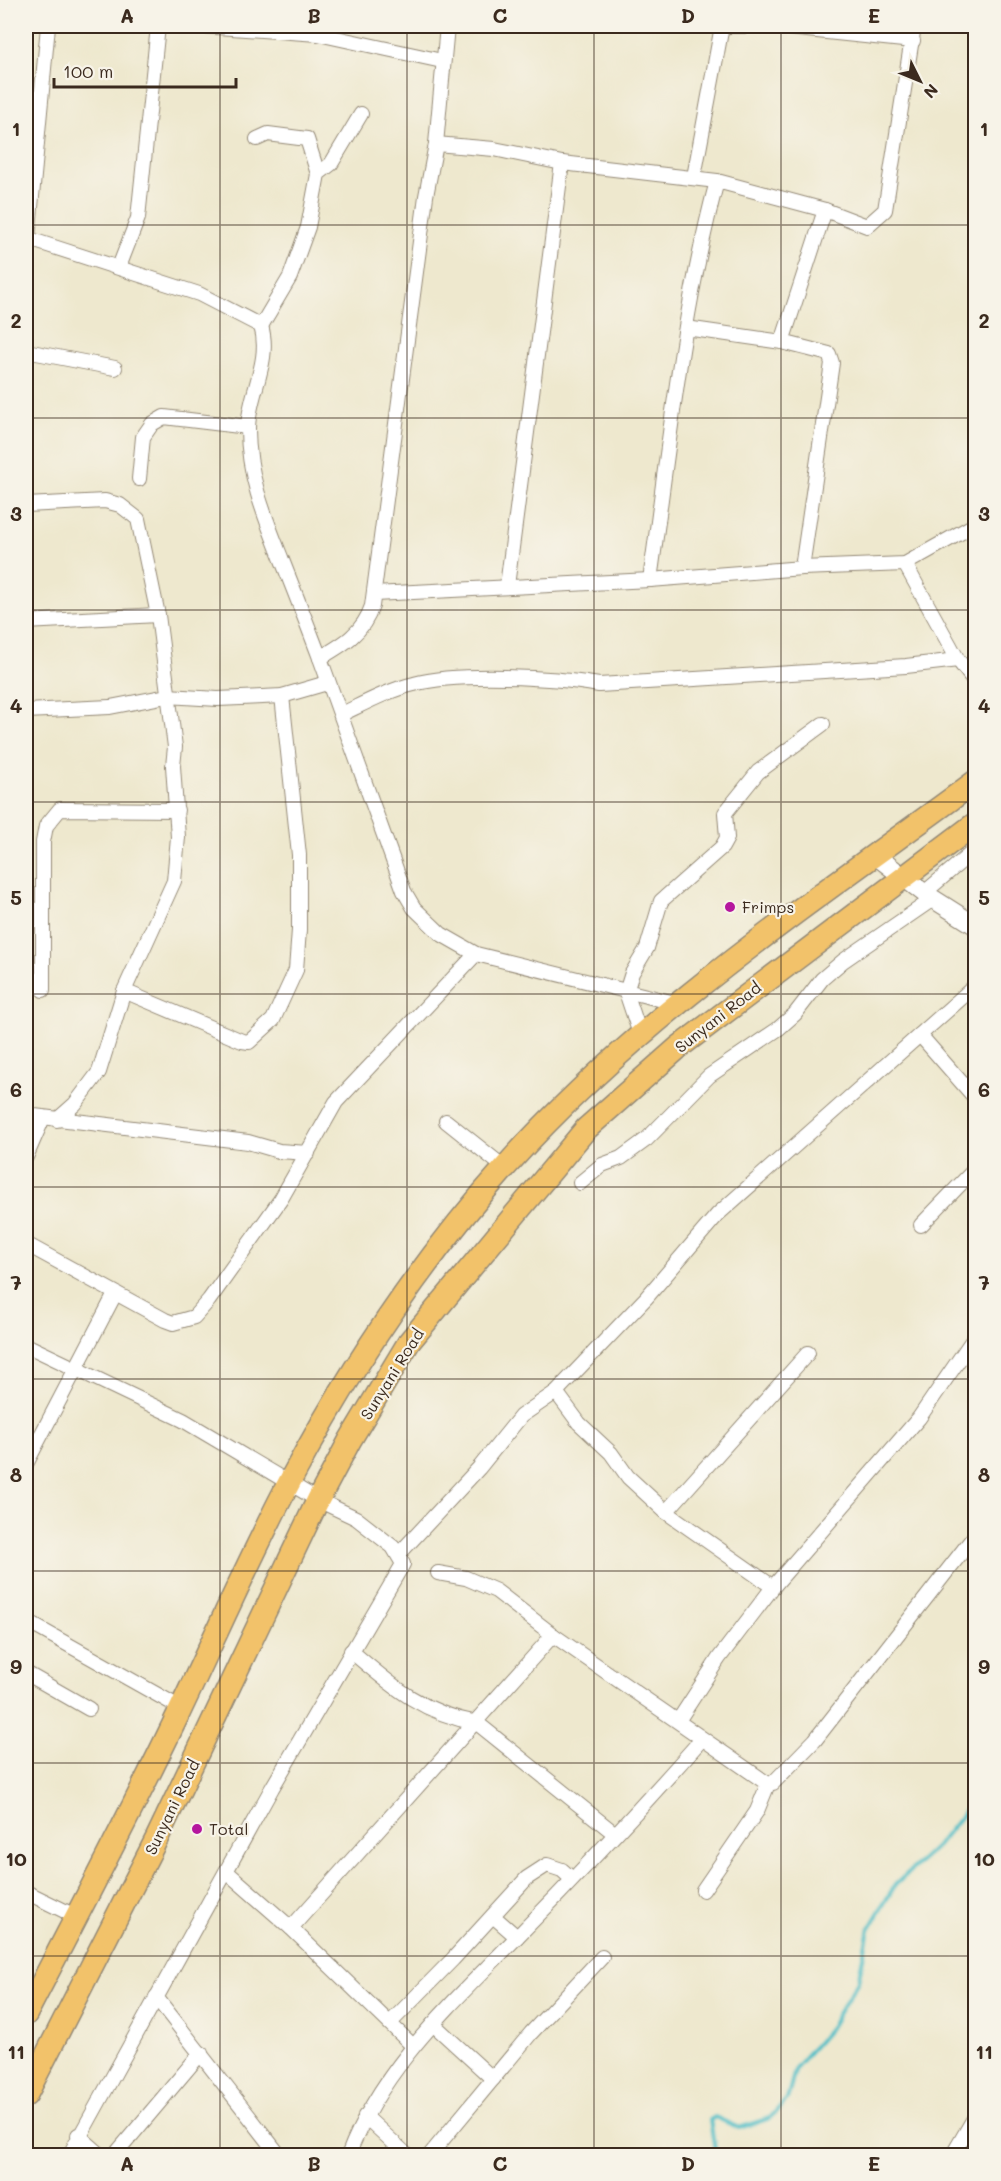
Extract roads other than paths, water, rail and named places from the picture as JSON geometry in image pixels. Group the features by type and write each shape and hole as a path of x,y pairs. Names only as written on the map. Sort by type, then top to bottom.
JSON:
{"main road":[{"path":"26,2014 106,1860 290,1482 364,1354 417,1277 505,1167 545,1124 640,1034 975,782"},
{"name":"Sunyani Road","path":"26,2095 157,1838 318,1500 350,1440 409,1342 517,1209 586,1129 679,1047 975,823"}],"street":[{"path":"48,26 27,238 199,294 261,326"},
{"path":"119,267 138,218 142,191 144,143 158,26"},
{"path":"203,26 318,34 442,61"},
{"path":"320,658 350,641 367,621 374,594 426,196 436,144 447,26"},
{"path":"694,177 721,26 769,26 913,41"},
{"path":"436,144 494,149 562,163 717,181 825,210 867,226 885,210 914,26"},
{"path":"318,174 331,164 361,114"},
{"path":"257,139 268,134 307,139 318,174 308,226 290,276 261,326 264,337 263,355 248,427 252,475 261,510 320,658 327,683 342,714 404,891 414,908 441,934 476,954 679,1004"},
{"path":"507,586 562,163"},
{"path":"650,580 699,249 717,181"},
{"path":"782,342 825,210"},
{"path":"686,328 782,342 822,350 829,354 832,363 802,568"},
{"path":"26,351 115,368"},
{"path":"139,479 143,437 152,424 165,417 248,427"},
{"path":"26,505 105,501 120,505 131,511 138,519 158,615 174,747 173,766 177,810 174,881 124,991 99,1072 75,1104 50,1119 26,1157"},
{"path":"374,594 650,580 802,568 905,564 975,524"},
{"path":"905,564 958,660 975,683"},
{"path":"26,622 158,615"},
{"path":"342,714 415,683 454,679 572,680 599,685 906,666 958,660"},
{"path":"26,711 110,707 167,696 218,699 282,696 327,683"},
{"path":"124,991 242,1041 249,1042 273,1020 296,969 299,930 299,855 282,696"},
{"path":"640,1034 626,992 632,973 650,940 661,901 722,847 727,838 725,813 758,772 823,724"},
{"path":"43,990 43,842 46,826 60,809 177,810"},
{"path":"580,1183 602,1165 621,1158 647,1139 709,1076 778,1029 795,1014 822,979 929,896 975,849"},
{"path":"875,855 929,896 975,926"},
{"path":"26,1244 115,1294 173,1323 194,1317 256,1236 308,1153 320,1127 336,1102 476,954"},
{"path":"399,1554 479,1468 521,1416 556,1392 646,1298 718,1214 975,985"},
{"path":"920,1035 975,1099"},
{"path":"26,1115 248,1142 279,1151 308,1153"},
{"path":"446,1120 505,1167"},
{"path":"921,1225 975,1168"},
{"path":"26,1464 115,1294"},
{"path":"678,1721 719,1658 773,1587 919,1418 975,1335"},
{"path":"26,1345 183,1420 318,1500 356,1518 382,1537 399,1554 403,1564 272,1788 78,2135 69,2156"},
{"path":"666,1512 808,1353"},
{"path":"556,1392 579,1423 602,1443 628,1477 666,1512 773,1587"},
{"path":"438,1574 466,1578 496,1591 553,1635 678,1721 701,1740 768,1784 773,1783 815,1740 975,1534"},
{"path":"26,1621 181,1708"},
{"path":"291,1928 348,1862 477,1723 553,1635"},
{"path":"351,1651 392,1687 427,1709 450,1718 477,1723 614,1833"},
{"path":"26,1673 89,1709"},
{"path":"348,2156 371,2103 412,2045 657,1791 701,1740"},
{"path":"703,1890 757,1811 768,1784"},
{"path":"390,2023 527,1878 547,1865 562,1870 572,1879"},
{"path":"227,1872 291,1928 412,2045"},
{"path":"26,1892 75,1916"},
{"path":"493,1916 517,1937"},
{"path":"429,2156 531,2033 602,1957"},
{"path":"156,1997 280,2156"},
{"path":"433,2024 493,2079"},
{"path":"114,2156 201,2053"},
{"path":"952,2156 975,2115"},
{"path":"365,2116 408,2156"},
{"path":"78,2135 102,2156"}],"waterway":[{"path":"716,2156 710,2120 715,2117 739,2128 770,2118 787,2099 796,2067 829,2029 858,1981 869,1929 895,1885 936,1847 976,1797"}],"place":[{"name":"Frimps","path":"730,907"},
{"name":"Total","path":"197,1829"}]}
